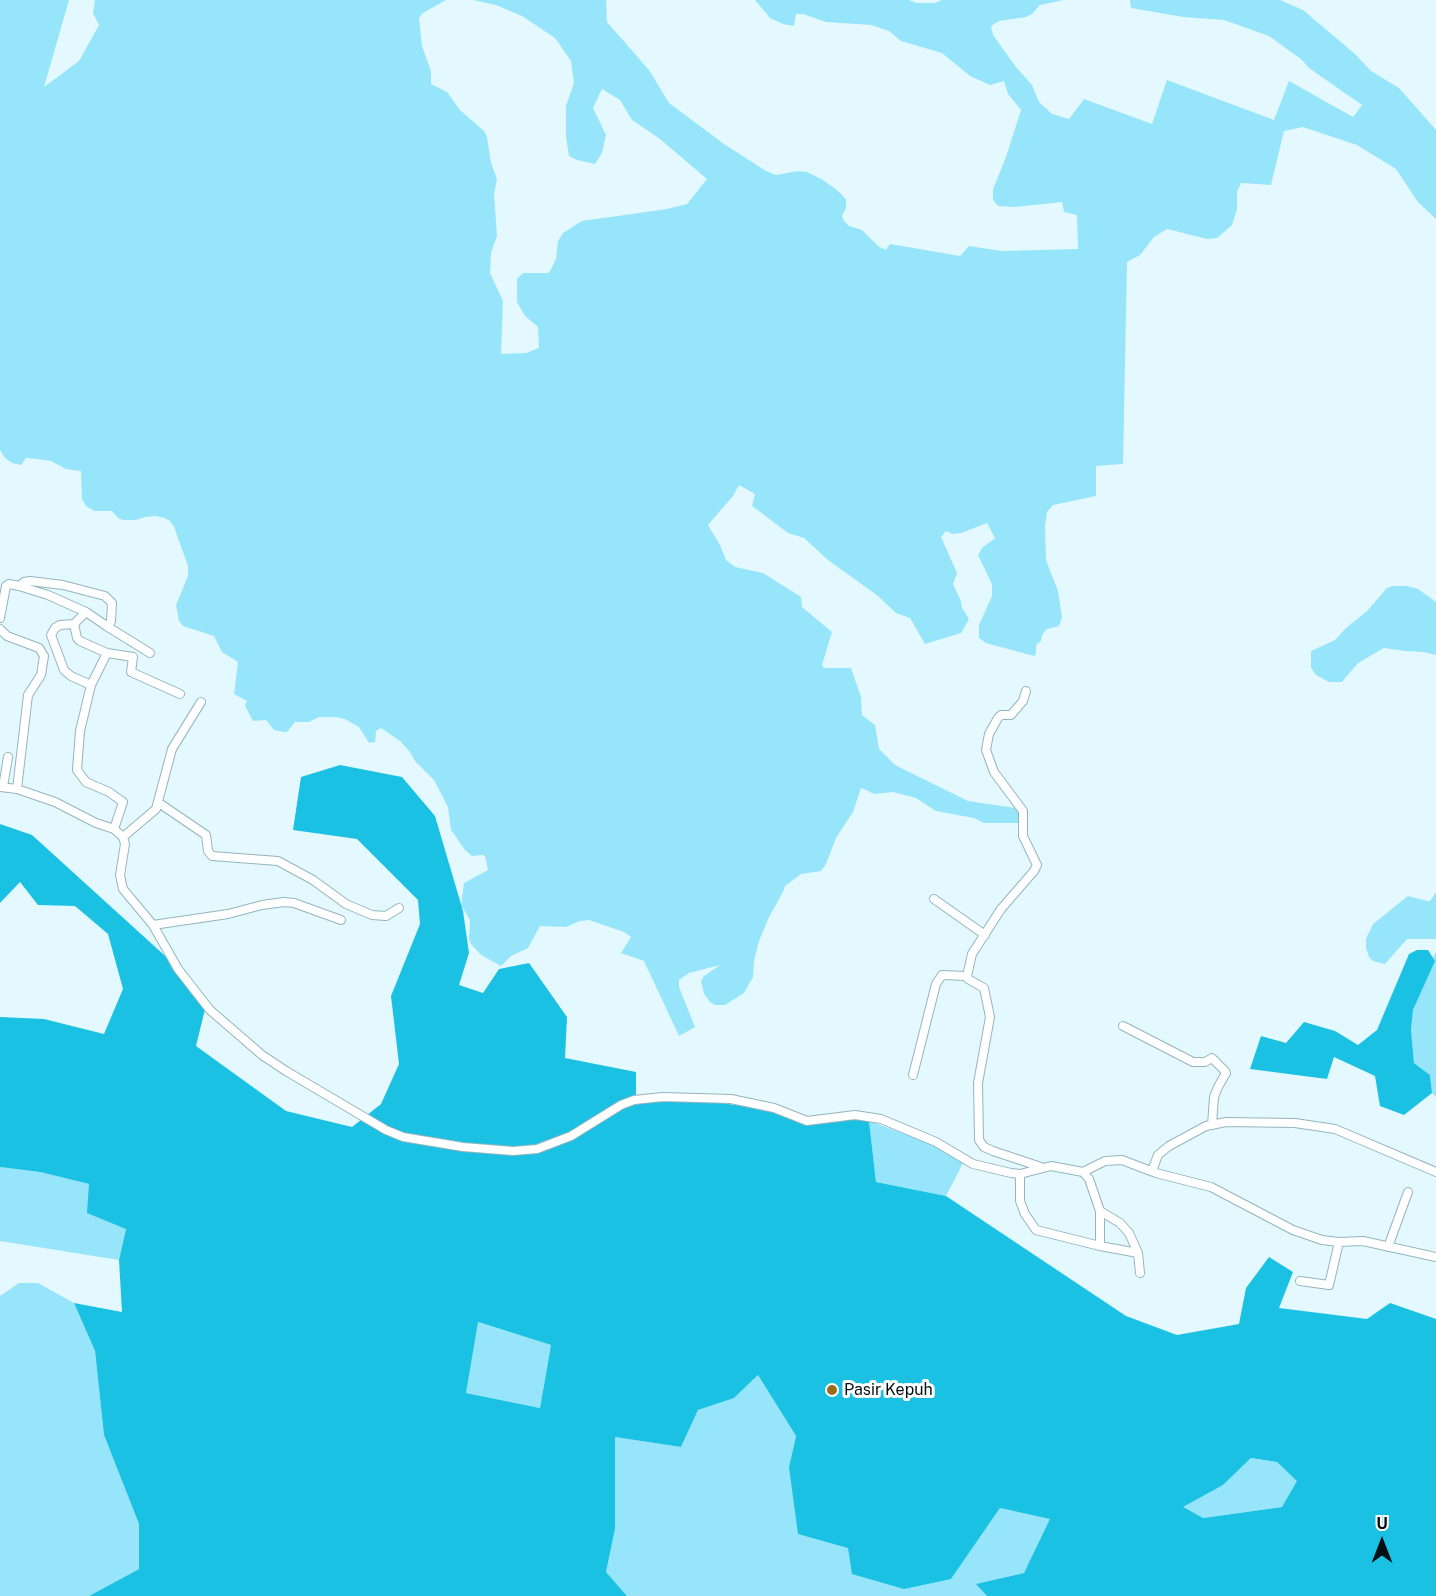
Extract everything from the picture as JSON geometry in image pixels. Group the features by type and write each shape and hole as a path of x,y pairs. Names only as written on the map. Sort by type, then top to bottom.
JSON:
{"street":[{"path":"19,586 30,581 63,585 105,596 112,603 111,621 108,627"},
{"path":"0,618 6,586 19,586 48,595 86,612 150,653"},
{"path":"86,612 74,624 60,625 51,634 64,670 71,676 91,685"},
{"path":"74,624 77,638 80,641 107,653 133,657 131,672 180,694"},
{"path":"0,629 7,636 39,648 44,656 41,675 28,695 17,789"},
{"path":"107,653 91,685 80,731 77,770 86,782 109,792 123,802 114,830"},
{"path":"1026,691 1023,701 1011,715 998,718 989,734 986,750 994,772 1023,811 1023,836 1037,865 1034,872 1001,909 972,954 967,976 984,988 990,1017 978,1083 979,1140 984,1147 993,1151 1043,1167"},
{"path":"123,837 156,809 172,749 201,702"},
{"path":"8,757 2,787 17,789 55,802 114,830 123,837 125,844 120,875 123,889 153,925 178,969 210,1010 286,1071 386,1130 403,1137 464,1147 513,1151 537,1149 571,1136 621,1105 634,1100 663,1097 730,1099 774,1108 807,1121 855,1115 881,1119 936,1143 973,1164 1011,1173 1020,1174 1051,1166 1083,1172 1105,1161 1122,1160 1152,1171 1211,1187 1293,1230 1322,1240 1363,1241 1436,1257"},
{"path":"159,803 206,835 208,851 212,856 278,861 313,880 346,904 372,915 386,916 399,908"},
{"path":"934,899 985,934"},
{"path":"153,925 228,914 284,902 294,903 341,920"},
{"path":"913,1075 936,984 942,975 967,976"},
{"path":"1123,1026 1193,1062 1205,1062 1212,1059 1224,1070 1226,1074 1214,1097 1212,1125"},
{"path":"1152,1171 1158,1155 1169,1146 1206,1126 1226,1122 1295,1123 1335,1129 1436,1172"},
{"path":"1083,1172 1089,1179 1100,1211 1100,1246"},
{"path":"1020,1174 1020,1201 1024,1214 1036,1230 1138,1253"},
{"path":"1388,1247 1408,1192"},
{"path":"1100,1211 1120,1223 1129,1233 1138,1253 1140,1273"},
{"path":"1300,1281 1329,1285 1339,1242"}],"shaded area":[{"path":"0,0 69,0 44,87 79,61 99,25 93,13 95,0 446,0 423,13 419,18 422,46 431,71 431,84 447,92 460,110 484,131 487,137 491,163 497,179 494,194 497,236 491,253 490,273 503,301 501,354 526,353 539,348 538,327 525,316 517,302 517,279 523,273 548,273 550,271 556,259 558,241 563,233 582,221 687,204 707,179 660,139 632,120 620,100 602,89 593,108 606,135 602,153 595,164 569,156 566,137 566,106 574,83 571,61 555,38 522,16 496,5 473,0 606,0 607,22 649,70 669,103 724,144 776,175 798,171 807,172 823,180 846,199 846,208 842,216 844,221 849,226 862,230 878,246 886,250 890,244 960,256 969,246 1002,251 1078,249 1077,215 1064,212 1062,202 1015,207 998,206 993,200 993,189 1021,110 1008,94 1004,81 990,85 970,76 942,53 901,41 889,31 871,25 826,22 803,14 796,14 794,26 783,24 770,18 755,0 909,0 916,3 935,3 942,0 1064,0 1040,5 1026,17 999,21 991,26 993,35 1032,85 1039,102 1052,114 1069,119 1084,99 1152,124 1167,80 1274,120 1289,81 1353,117 1362,105 1309,68 1301,59 1269,36 1224,20 1183,17 1131,8 1130,0 1280,0 1303,10 1355,54 1371,71 1399,88 1436,130 1436,219 1418,202 1396,169 1357,145 1303,127 1284,131 1271,185 1241,183 1237,192 1237,209 1232,225 1217,238 1207,239 1167,229 1154,237 1140,255 1127,262 1123,464 1096,466 1096,496 1053,505 1047,512 1046,560 1058,591 1062,617 1059,626 1047,629 1042,635 1041,641 1036,645 1034,656 986,643 979,638 979,625 992,596 992,584 978,555 982,548 995,538 987,523 961,533 952,534 946,531 941,537 957,573 953,584 969,619 961,633 925,644 910,618 896,613 878,596 828,560 804,538 788,533 752,506 755,494 739,485 733,496 708,525 726,560 735,567 763,573 801,597 802,607 832,632 822,665 824,668 851,668 861,697 862,715 875,725 879,749 895,765 968,801 1015,808 1021,812 1019,823 984,823 974,818 936,811 916,798 893,792 875,794 861,788 853,812 836,838 821,871 801,874 785,886 759,941 753,977 744,993 725,1005 715,1005 710,1002 704,994 701,981 704,976 720,965 689,973 679,980 679,987 695,1027 679,1036 644,961 621,953 631,937 624,932 589,920 566,927 540,926 528,948 511,956 501,966 481,955 469,939 470,920 461,905 464,883 488,870 485,856 472,856 465,850 451,830 448,807 434,780 415,761 400,741 381,728 376,731 375,742 369,743 359,727 336,717 319,717 309,722 295,722 287,732 274,730 266,720 253,721 245,706 247,701 234,694 238,662 222,652 214,636 183,626 179,621 176,605 188,576 188,566 170,521 155,516 123,520 112,511 94,511 86,506 82,499 81,471 66,469 51,461 26,458 21,465 5,458 0,450"},
{"path":"1393,586 1418,589 1436,602 1436,655 1384,648 1358,663 1342,682 1329,682 1316,675 1311,668 1311,651 1335,640 1368,610 1387,588"},
{"path":"340,765 402,777 435,816 463,911 469,953 459,985 483,993 499,969 529,963 567,1017 565,1058 636,1072 636,1100 685,1098 779,1111 807,1122 854,1119 869,1121 876,1182 946,1196 1126,1316 1177,1335 1239,1324 1246,1288 1269,1257 1293,1272 1279,1308 1367,1319 1390,1303 1436,1319 1436,1596 987,1596 976,1584 1024,1573 1050,1519 1000,1508 951,1579 904,1589 852,1574 848,1548 798,1534 789,1467 796,1436 758,1375 734,1398 698,1410 681,1447 615,1437 615,1529 606,1572 627,1596 89,1596 139,1569 139,1524 104,1435 95,1351 74,1303 122,1312 119,1260 126,1229 87,1213 89,1184 40,1172 0,1167 0,1017 44,1019 104,1034 123,989 108,934 75,906 38,905 20,882 0,903 0,824 32,835 163,954 207,1001 196,1046 286,1111 352,1127 381,1104 399,1064 391,996 420,924 418,900 357,839 293,830 301,777","holes":["478,1322 551,1345 540,1408 466,1393","1251,1458 1277,1462 1297,1481 1282,1507 1203,1518 1183,1507 1223,1485"]},
{"path":"1436,892 1436,939 1407,939 1385,964 1373,961 1366,948 1366,939 1373,924 1408,896 1430,901"},
{"path":"1417,950 1428,950 1435,961 1413,1010 1411,1030 1414,1063 1430,1075 1432,1093 1404,1115 1380,1106 1375,1076 1334,1057 1327,1079 1250,1069 1261,1036 1286,1043 1304,1022 1335,1031 1358,1045 1377,1030 1409,954"},
{"path":"1436,952 1436,1097 1432,1093 1430,1075 1414,1063 1411,1030 1413,1010 1434,962 1433,957"},
{"path":"869,1121 932,1144 963,1163 946,1196 876,1182"},
{"path":"0,1167 40,1172 89,1184 126,1228 119,1260 0,1241"},
{"path":"19,1283 38,1283 74,1303 95,1351 104,1435 139,1524 139,1569 89,1596 0,1596 0,1296"},
{"path":"477,1322 551,1345 540,1408 466,1393"},
{"path":"758,1375 796,1436 789,1467 848,1548 951,1579 1000,1508 1051,1519 1024,1573 977,1584 987,1596 627,1596 606,1572 615,1529 615,1437 681,1447 698,1410 734,1398"},
{"path":"1251,1458 1277,1462 1298,1481 1282,1507 1202,1518 1182,1507 1223,1485"}],"place":[{"name":"Pasir Kepuh","path":"832,1390"}]}
